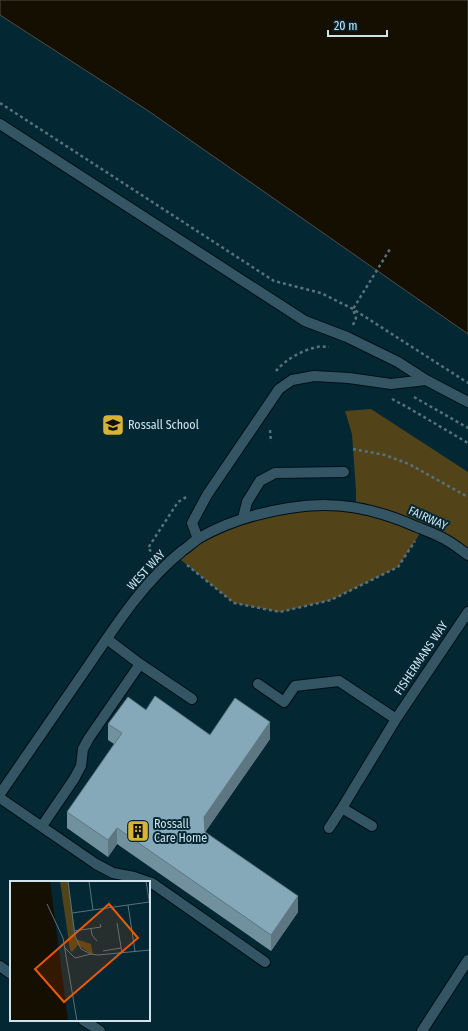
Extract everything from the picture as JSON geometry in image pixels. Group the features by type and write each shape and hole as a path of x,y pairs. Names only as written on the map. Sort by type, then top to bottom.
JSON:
{"street":[{"path":"0,124 305,321 353,340 398,362 426,380 468,402"},
{"path":"198,539 192,523 208,495 278,389 292,380 314,376 348,378 391,384 426,380"},
{"path":"243,518 247,502 260,481 274,474 344,472"},
{"name":"WEST WAY","path":"0,794 107,639 139,596 164,567 198,539 243,518 305,505 334,505 356,508 375,511 398,518"},
{"name":"FAIRWAY","path":"398,518 446,540 468,555"},
{"name":"FISHERMANS WAY","path":"329,828 396,719 468,612"},
{"path":"107,639 140,664 192,699"},
{"path":"42,826 74,779 81,766 83,749 89,738 140,664"},
{"path":"258,684 284,702 295,686 339,681 396,719"},
{"path":"0,798 96,864 114,873 146,881"},
{"path":"342,808 372,826"},
{"path":"150,883 264,962"},
{"path":"422,1031 468,960"},
{"path":"0,966 10,973"},
{"path":"85,1021 100,1031"}],"path":[{"path":"0,103 274,281 321,293 353,309 468,383"},
{"path":"391,384 436,408 468,428"},
{"path":"388,397 468,443"},
{"path":"353,449 385,455 409,464 468,497"},
{"path":"176,556 234,603 280,612 331,600 398,567 423,529"}],"shaded area":[{"path":"0,0 468,0 468,334 147,110 0,15"},
{"path":"371,409 468,472 468,555 423,529 398,567 331,600 280,612 234,603 176,556 198,539 271,511 356,507 352,434 345,411"}],"building":[{"name":"Rossall Care Home","path":"155,696 210,735 235,698 270,722 204,817 205,832 298,896 271,935 117,828 108,840 67,812 122,733 108,724 128,697 146,710"}],"place":[{"name":"Rossall School","path":"113,425"},
{"name":"Rossall Care Home","path":"138,831"}]}
